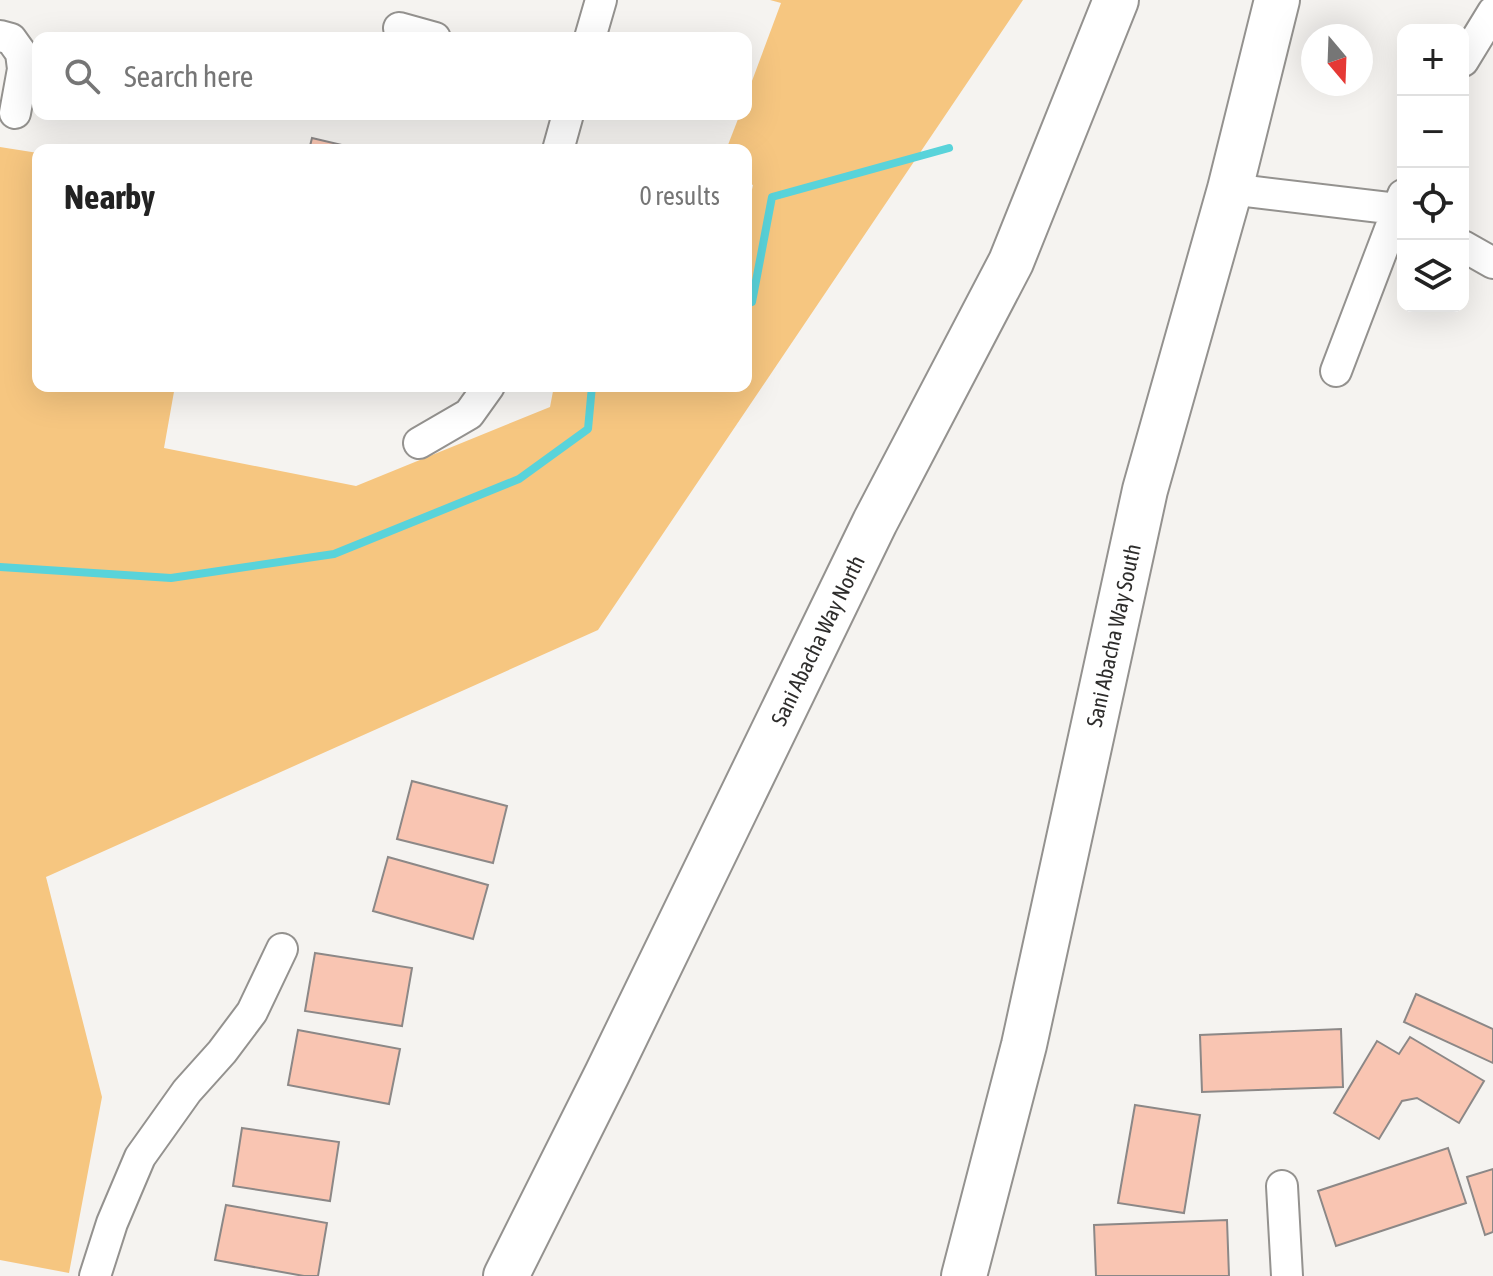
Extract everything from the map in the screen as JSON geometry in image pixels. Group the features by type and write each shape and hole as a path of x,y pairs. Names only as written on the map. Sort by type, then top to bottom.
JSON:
{"highway":[{"name":"Sani Abacha Way North","path":"506,1276 875,522 1011,262 1116,0"},
{"name":"Sani Abacha Way South","path":"964,1276 1024,1045 1145,490 1230,189 1277,0"}],"street":[{"path":"592,32 601,0"},
{"path":"399,28 413,32"},
{"path":"0,36 11,39 21,53 23,69 15,113"},
{"path":"560,144 566,120"},
{"path":"1230,189 1397,205"},
{"path":"1336,371 1397,215"},
{"path":"1469,249 1493,263"},
{"path":"419,443 469,414 485,392"},
{"path":"95,1276 112,1223 140,1157 187,1091 252,1012 282,949"},
{"path":"1282,1186 1287,1276"}],"shaded area":[{"path":"770,0 1023,0 598,630 46,877 102,1097 69,1273 0,1260 0,147 32,152 32,392 174,392 164,448 356,486 550,407 553,392 752,392 752,144 728,144 738,120 752,120 752,81 781,3"}],"building":[{"path":"312,138 338,144 310,144"},
{"path":"412,781 507,806 493,863 397,839"},
{"path":"388,857 488,885 473,939 373,911"},
{"path":"315,953 412,968 402,1026 305,1011"},
{"path":"1416,994 1493,1029 1493,1063 1404,1022"},
{"path":"1341,1029 1343,1087 1202,1092 1200,1035"},
{"path":"298,1030 400,1049 389,1104 288,1085"},
{"path":"1410,1037 1484,1081 1459,1123 1417,1098 1402,1101 1379,1139 1334,1113 1377,1041 1399,1054"},
{"path":"1135,1105 1200,1115 1184,1213 1118,1203"},
{"path":"242,1128 339,1142 330,1201 233,1186"},
{"path":"1448,1148 1466,1203 1336,1246 1318,1191"},
{"path":"1493,1169 1493,1232 1485,1235 1467,1177"},
{"path":"226,1205 327,1223 318,1276 215,1260"},
{"path":"1227,1220 1229,1276 1096,1276 1094,1225"}],"waterway":[{"path":"752,302 772,197 949,148"},
{"path":"0,567 171,578 334,554 519,479 588,429 591,392"}]}
